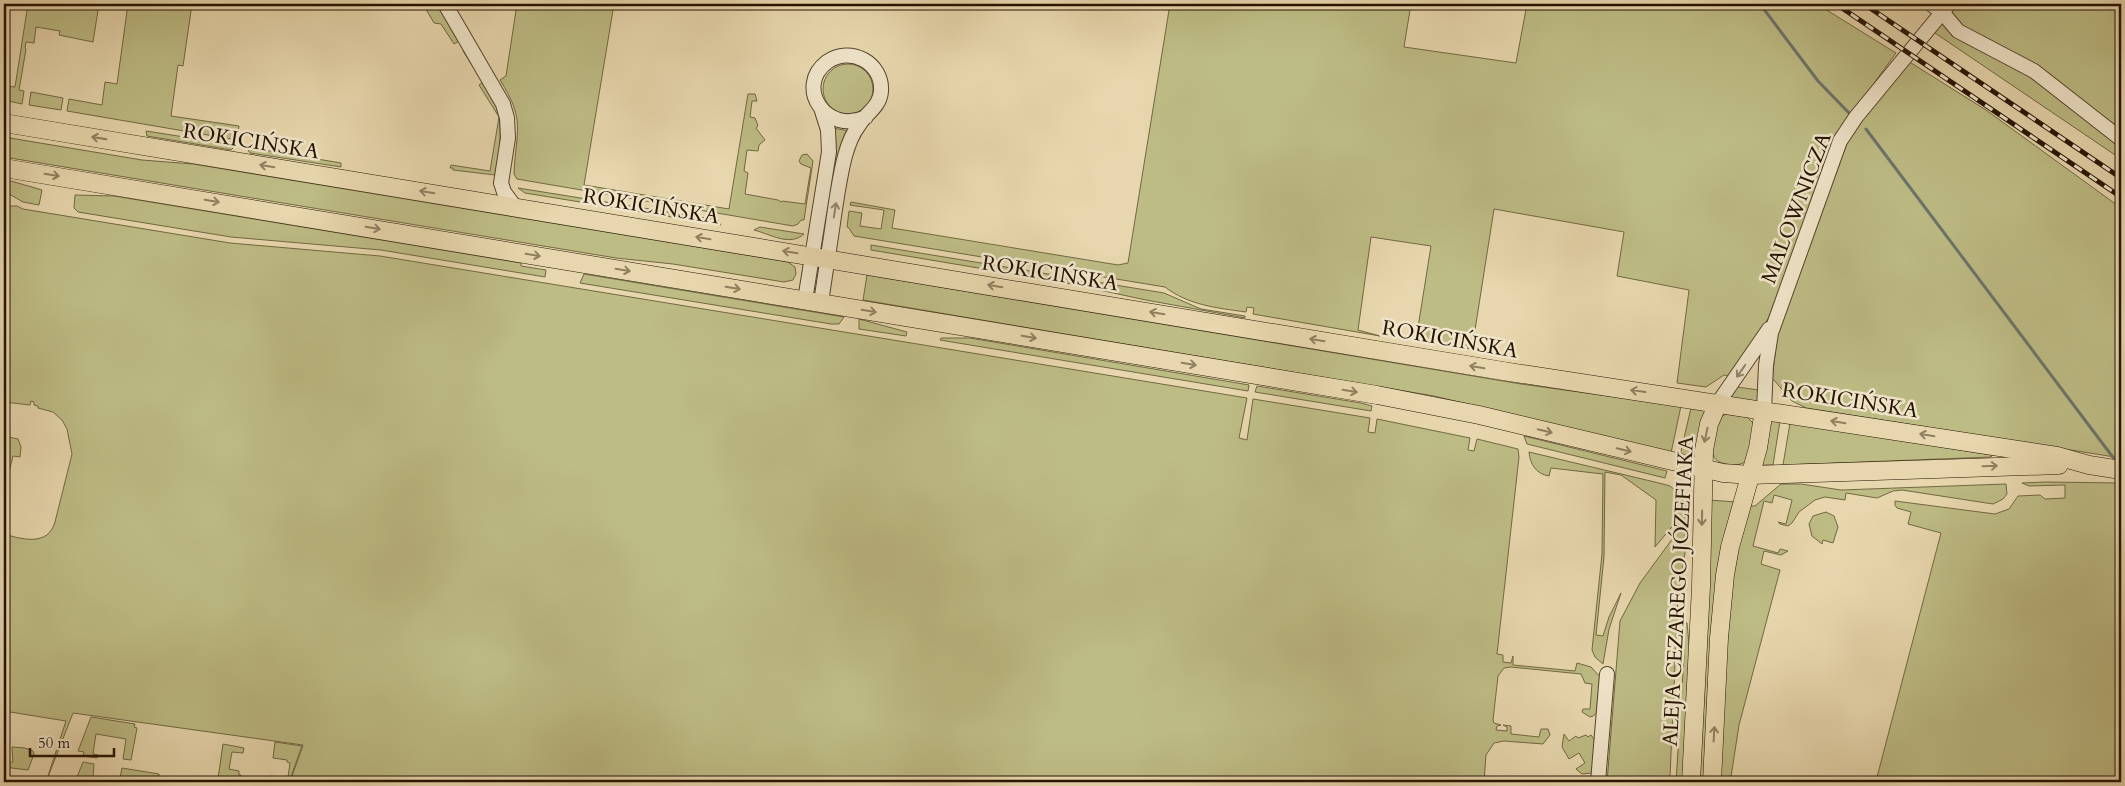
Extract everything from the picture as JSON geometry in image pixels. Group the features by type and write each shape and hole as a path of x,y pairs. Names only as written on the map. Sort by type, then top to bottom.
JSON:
{"main road":[{"name":"ROKICIŃSKA","path":"4,123 1502,371 2057,456 2089,465 2119,470"},
{"name":"ROKICIŃSKA","path":"4,168 1408,401 1488,417 1703,469 1751,475 2003,465 2089,465"},
{"name":"ALEJA CEZAREGO JÓZEFIAKA","path":"1691,782 1701,587 1703,469 1706,432 1718,403"},
{"name":"ALEJA CEZAREGO JÓZEFIAKA","path":"1712,782 1719,638 1725,575 1730,547 1761,437 1764,410"}],"street":[{"path":"445,4 495,89 505,111 508,138 501,183 504,192 515,207"},
{"path":"1941,6 1958,32 2034,71 2121,139"},
{"name":"MALOWNICZA","path":"1764,410 1769,346 1778,312 1840,141 1856,117 1941,6"},
{"path":"813,301 820,257 828,152 828,130 822,111 816,102 814,90 817,74 821,68 832,59 853,55 866,60 871,65 881,83 878,103 855,132 845,155 820,257"},
{"path":"822,111 828,116 843,122 866,117"},
{"path":"475,200 490,194 501,183"},
{"name":"MALOWNICZA","path":"1718,403 1763,338 1778,312"},
{"path":"1598,782 1607,674"}],"shaded area":[{"path":"28,4 99,4 93,42 59,35 60,31 36,27 34,43 26,42 19,90 24,91 22,104 4,100 4,86 15,87"},
{"path":"128,4 192,4 183,66 178,65 171,116 239,126 237,140 67,111 69,99 102,105 105,82 117,84"},
{"path":"423,4 439,4 459,41 454,44 441,24 434,23"},
{"path":"517,4 614,4 584,185 729,209 748,94 755,94 757,101 752,101 750,117 755,118 758,126 756,128 765,140 759,145 758,151 747,150 744,171 748,173 745,194 781,202 805,204 811,168 801,164 799,161 802,155 807,154 813,161 804,220 793,226 517,179 514,174 518,126 513,106 500,80 506,76"},
{"path":"1170,4 1411,4 1404,47 1516,63 1527,4 1817,4 1896,53 1837,134 1831,146 1792,259 1769,317 1731,376 1724,375 1706,387 1677,383 1689,290 1617,276 1624,232 1494,209 1472,349 1416,340 1431,246 1371,237 1358,330 1380,336 1253,314 1254,308 1247,307 1246,312 1203,305 1183,298 1165,287 854,236 847,227 849,211 862,213 860,226 881,229 884,210 850,205 851,202 895,210 892,228 1118,265 1128,263"},
{"path":"1957,4 2121,4 2121,135 1970,35 1947,15"},
{"path":"1942,21 2016,65 2121,144 2121,159 1932,31"},
{"path":"465,48 492,94 498,116 479,85 483,82 463,51"},
{"path":"1908,61 1986,110 2121,208 2121,458 1806,408 1792,401 1772,380 1777,337 1844,143"},
{"path":"843,64 853,64 866,71 873,84 873,94 866,107 853,114 843,114 834,110 827,103 823,94 823,84 827,75 834,68"},
{"path":"31,92 63,98 61,110 29,105"},
{"path":"499,118 499,154 495,175 453,170 453,168 450,168 451,165 490,171"},
{"path":"833,128 849,131 827,224 823,223"},
{"path":"146,131 236,145 231,150 147,136"},
{"path":"4,137 142,160 193,164 788,262 795,267 796,274 793,280 784,282 673,264 616,258 4,157"},
{"path":"246,147 341,163 341,167 250,153"},
{"path":"4,179 42,190 39,205 23,202 4,191"},
{"path":"518,188 718,220 721,225 525,193"},
{"path":"75,195 114,196 521,263 521,266 546,270 545,277 381,250 231,237 78,212 74,208"},
{"path":"4,206 17,206 23,209 230,243 380,256 1247,398 1239,438 1247,440 1253,399 1370,418 1368,432 1375,433 1377,419 1470,438 1468,450 1474,451 1477,439 1518,449 1519,457 1497,654 1503,655 1503,662 1511,663 1513,656 1513,665 1575,671 1577,663 1591,667 1601,678 1599,707 1597,712 1590,717 1582,712 1583,709 1590,709 1592,684 1585,683 1581,674 1511,667 1504,668 1498,676 1493,720 1494,723 1501,725 1497,726 1496,730 1507,731 1507,727 1503,725 1511,726 1511,734 1539,737 1541,729 1548,729 1550,735 1543,744 1504,741 1494,743 1486,755 1484,782 290,782 303,745 73,713 46,782 66,721 4,711 4,534 18,538 33,539 46,535 51,530 55,522 72,454 67,429 62,420 53,412 38,408 31,401 30,405 4,402"},
{"path":"760,227 804,234 798,238 786,240 754,230"},
{"path":"871,245 1164,293 1201,309 1245,316 1245,318 1062,282 871,250"},
{"path":"584,274 844,317 839,324 831,324 580,283"},
{"path":"867,275 1521,384 1681,406 1671,453 1434,396 863,300"},
{"path":"859,319 907,332 906,336 859,329"},
{"path":"941,338 970,338 1249,385 1248,391 940,340"},
{"path":"1257,386 1372,406 1371,411 1255,392"},
{"path":"1737,387 1759,390 1758,402 1731,401 1730,397"},
{"path":"1691,408 1706,411 1696,458 1680,455"},
{"path":"1726,414 1747,417 1754,424 1748,460 1740,464 1729,465 1719,462 1712,452 1713,439 1719,418"},
{"path":"1771,420 1780,421 1773,465 1762,465"},
{"path":"1790,423 1993,455 1991,457 1783,465"},
{"path":"1524,436 1667,471 1665,478 1527,444"},
{"path":"9,437 18,439 21,447 20,457 13,456 5,488 4,442"},
{"path":"1529,452 1670,486 1682,496 1685,505 1685,553 1678,597 1670,776 1668,782 1607,782 1620,621 1640,583 1681,527 1676,522 1655,547 1656,500 1621,475 1605,472 1604,557 1596,635 1603,636 1609,617 1621,593 1609,629 1603,664 1595,657 1592,650 1602,554 1603,474 1551,468 1549,476 1544,475 1534,468"},
{"path":"2022,483 2121,483 2121,782 1876,781 1941,533 1908,524 1911,512 1897,508 1895,501 1995,514 2009,509 2018,496 2040,495 2045,499 2065,498 2065,485 2029,486"},
{"path":"1781,484 1801,484 1841,490 2006,484 2007,494 2003,499 1993,504 1902,490 1893,491 1877,498 1846,493 1845,500 1825,497 1815,500 1799,512 1788,526 1778,522 1786,524 1792,500 1774,495 1772,503 1764,501 1753,546 1778,553 1780,549 1788,551 1781,555 1764,551 1761,564 1780,570 1739,725 1731,777 1754,782 1719,782 1723,695 1734,561 1749,506 1755,506"},
{"path":"1709,500 1736,502 1705,782 1697,782"},
{"path":"1826,512 1834,516 1838,527 1833,543 1823,540 1822,544 1812,536 1809,524 1813,516"},
{"path":"1683,623 1687,623 1690,653 1684,782 1676,782 1684,657"},
{"path":"91,717 135,724 134,727 137,728 131,760 123,759 126,739 96,734 93,754 98,755 97,758 83,756 84,752 78,751"},
{"path":"1564,734 1569,741 1576,736 1578,738 1591,735 1596,742 1592,773 1582,774 1576,769 1585,763 1579,753 1569,759 1562,747"},
{"path":"275,742 302,746 289,782 267,782 271,776 288,777 290,763 287,760 273,758"},
{"path":"223,744 244,748 243,753 232,752 229,769 239,771 241,779 258,782 234,782 218,779"},
{"path":"4,747 10,747 6,762 13,762 12,747 33,751 34,754 28,770 4,767"},
{"path":"83,762 94,764 93,778 91,782 75,782"},
{"path":"122,768 159,774 159,779 149,777 148,782 144,782 120,778"}],"waterway":[{"path":"1760,4 1818,81 1849,113"},
{"path":"1866,129 2118,464"}],"railway":[{"path":"1836,4 2121,197"},
{"path":"1864,4 2121,178"}]}
